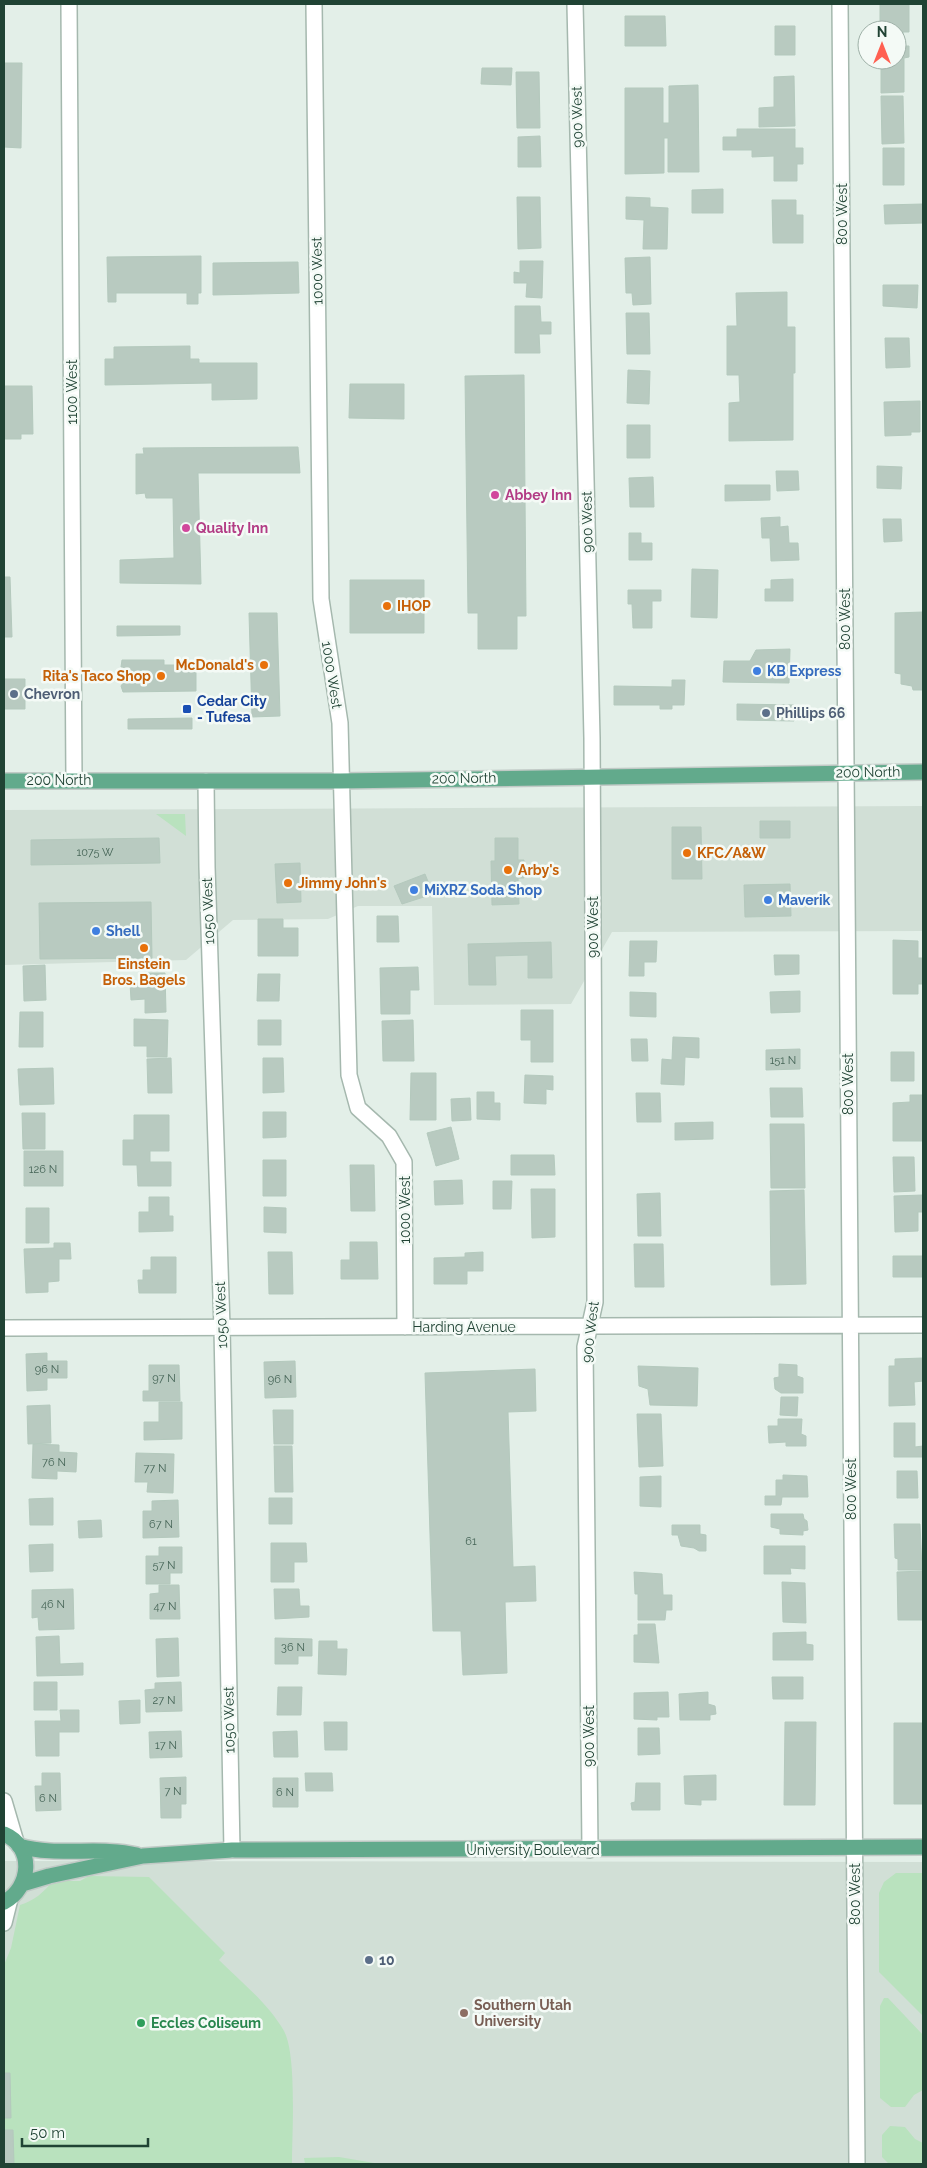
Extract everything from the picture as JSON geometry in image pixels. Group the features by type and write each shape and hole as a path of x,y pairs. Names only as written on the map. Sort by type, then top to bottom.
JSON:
{"main road":[{"name":"200 North","path":"4,781 340,780 923,772"},
{"name":"University Boulevard","path":"13,1840 43,1852 108,1851 143,1856"},
{"path":"7,1900 22,1884 26,1864 13,1840"},
{"name":"University Boulevard","path":"22,1884 48,1876 143,1856 232,1850 590,1850 923,1847"}],"street":[{"name":"1100 West","path":"69,4 74,780"},
{"name":"1000 West","path":"314,4 321,599 340,723 349,1075 358,1108 389,1136 404,1162 406,1327"},
{"name":"900 West","path":"575,4 592,776 595,1302 585,1347 590,1850"},
{"name":"800 West","path":"840,4 856,2164"},
{"name":"1050 West","path":"206,780 207,867 222,1328 232,1850"},
{"name":"Harding Avenue","path":"4,1328 923,1325"},
{"path":"4,1801 13,1840"},
{"path":"4,1923 7,1900"}],"shaded area":[{"path":"923,806 923,931 612,932 571,1004 434,1005 432,906 358,906 328,919 233,920 186,960 4,965 4,810"},
{"name":"Southern Utah University","path":"4,1861 923,1862 923,2164 4,2164"}],"green space":[{"path":"156,814 185,814 186,836"},
{"path":"896,1873 923,1873 923,2016 879,1972 879,1893 884,1882"},
{"name":"Eccles Coliseum","path":"89,1876 149,1877 225,1953 219,1960 262,2002 278,2021 288,2042 291,2058 293,2095 292,2164 4,2164 4,1965 11,1948 20,1905 38,1896 53,1881 80,1881"},
{"path":"884,1998 888,1998 923,2035 923,2090 914,2095 905,2107 891,2107 880,2098 880,2006"},
{"path":"890,2126 905,2127 915,2139 923,2143 923,2164 889,2164 882,2157 882,2135"},
{"path":"339,2157 380,2164 305,2164 304,2158"}],"building":[{"path":"880,4 909,4 909,32 907,32 907,20 880,20"},
{"path":"625,16 665,16 666,46 625,46"},
{"path":"775,26 795,26 795,55 775,55"},
{"path":"907,46 909,46 909,57 907,57"},
{"path":"4,63 22,63 21,148 4,147"},
{"path":"482,68 512,68 511,85 481,84"},
{"path":"881,70 904,70 904,92 881,93"},
{"path":"516,72 539,72 540,128 517,128"},
{"path":"794,76 795,126 759,127 759,108 774,107 774,77"},
{"path":"698,85 699,172 668,172 668,138 664,138 664,173 625,174 625,88 663,88 663,123 669,123 669,86"},
{"path":"881,96 903,96 904,143 882,144"},
{"path":"737,129 795,129 795,148 803,148 803,164 797,164 797,181 774,181 774,156 752,157 752,150 723,150 723,137 737,137"},
{"path":"540,136 541,167 518,167 518,137"},
{"path":"883,148 904,148 904,185 883,185"},
{"path":"723,189 723,213 692,213 692,190"},
{"path":"517,197 540,197 541,248 518,249"},
{"path":"626,197 650,198 650,207 668,208 667,249 643,249 644,220 626,219"},
{"path":"772,200 796,200 796,215 803,215 803,243 773,243"},
{"path":"923,204 923,223 885,224 884,205"},
{"path":"201,256 201,293 198,293 198,304 187,304 187,293 116,293 116,302 108,302 107,257"},
{"path":"650,257 651,304 633,305 632,293 626,293 625,258"},
{"path":"520,261 543,261 542,298 526,297 527,283 514,283 514,272 520,273"},
{"path":"298,262 299,293 213,295 213,263"},
{"path":"883,285 918,285 917,308 883,306"},
{"path":"787,292 787,327 795,327 793,440 729,441 729,403 740,402 739,375 727,375 727,326 737,326 736,293"},
{"path":"515,306 540,306 541,322 551,322 551,334 539,334 540,353 515,353"},
{"path":"626,313 649,313 650,354 627,354"},
{"path":"885,338 909,338 910,367 886,368"},
{"path":"190,346 190,359 199,359 199,363 257,363 257,399 212,400 212,383 105,385 105,359 114,359 114,347"},
{"path":"628,370 650,371 649,404 627,403"},
{"name":"Abbey Inn","path":"524,375 526,616 517,616 517,649 478,649 478,613 468,613 465,376"},
{"path":"350,384 404,384 404,419 349,418"},
{"path":"4,386 32,386 33,434 21,434 21,439 5,439"},
{"path":"920,401 920,432 911,432 911,435 885,436 884,402"},
{"path":"627,425 650,425 650,458 627,458"},
{"name":"Quality Inn","path":"298,447 300,473 198,473 201,584 120,583 120,560 174,558 173,498 146,498 145,493 136,494 136,454 144,454 143,448"},
{"path":"877,466 902,467 901,489 877,488"},
{"path":"776,471 798,471 799,490 777,491"},
{"path":"653,477 654,507 630,507 629,478"},
{"path":"725,485 770,485 770,500 725,501"},
{"path":"780,517 780,527 788,526 789,543 798,543 799,560 771,561 770,538 762,538 761,518"},
{"path":"883,519 901,519 902,541 884,542"},
{"path":"629,533 641,533 641,543 652,543 652,560 629,560"},
{"path":"692,569 718,570 717,618 691,617"},
{"path":"4,577 10,577 12,637 4,637"},
{"path":"793,579 793,601 765,601 765,589 771,589 771,580"},
{"name":"IHOP","path":"350,580 424,580 424,633 350,633"},
{"path":"628,590 661,590 661,601 652,601 652,628 633,628 632,604 628,604"},
{"path":"923,612 923,690 913,690 912,686 901,684 901,674 895,673 895,613"},
{"name":"McDonald's","path":"249,613 277,613 280,716 252,717"},
{"path":"117,626 180,626 180,635 117,636"},
{"name":"KB Express","path":"790,649 789,683 723,682 724,661 750,661 756,650"},
{"name":"Rita's Taco Shop","path":"122,660 164,660 164,665 196,665 196,691 123,692 121,686 123,683 126,683 125,670 121,667"},
{"name":"Chevron","path":"4,679 25,679 25,709 4,709"},
{"path":"672,680 685,680 684,705 672,705 672,709 660,709 660,705 614,705 614,686 672,687"},
{"name":"Phillips 66","path":"737,704 794,705 794,721 737,720"},
{"path":"192,718 192,729 128,729 128,719"},
{"path":"760,821 790,821 790,838 760,838"},
{"name":"KFC/A&W","path":"672,827 701,827 702,879 672,879"},
{"path":"159,838 160,863 31,865 31,840"},
{"name":"Arby's","path":"495,838 518,838 518,860 524,860 524,878 518,878 519,904 492,905 491,861 495,861"},
{"name":"Jimmy John's","path":"300,863 301,902 277,903 275,864"},
{"name":"MiXRZ Soda Shop","path":"425,874 433,894 402,904 394,886"},
{"name":"Maverik","path":"790,884 791,916 745,917 744,885"},
{"name":"Shell","path":"151,902 152,958 40,959 39,903"},
{"path":"377,916 398,916 399,942 377,942"},
{"path":"258,919 283,919 283,928 298,928 298,956 258,956"},
{"path":"893,940 918,941 918,958 923,958 923,984 918,984 918,994 893,994"},
{"path":"630,941 657,941 656,962 644,962 644,976 629,976"},
{"path":"551,942 552,978 528,978 528,955 495,956 496,985 469,985 468,944"},
{"path":"774,955 799,955 799,974 775,975"},
{"path":"45,965 46,1000 24,1001 23,966"},
{"path":"418,967 419,990 410,990 410,1014 381,1014 380,968"},
{"path":"144,973 165,973 166,1012 145,1013 145,999 131,1000 130,983 144,983"},
{"path":"258,974 280,974 279,1001 257,1001"},
{"path":"800,991 800,1012 771,1013 770,992"},
{"path":"630,992 656,993 656,1017 630,1016"},
{"path":"521,1010 553,1010 553,1062 531,1062 531,1040 521,1040"},
{"path":"20,1012 43,1012 43,1047 19,1047"},
{"path":"134,1019 168,1020 167,1057 147,1057 147,1046 134,1046"},
{"path":"258,1020 281,1020 281,1045 258,1045"},
{"path":"413,1020 414,1061 383,1061 382,1021"},
{"path":"673,1037 699,1038 699,1058 685,1057 684,1085 661,1084 662,1059 672,1060"},
{"path":"631,1039 647,1039 648,1061 632,1061"},
{"path":"800,1049 800,1069 766,1070 766,1050"},
{"path":"891,1052 914,1052 914,1081 891,1081"},
{"path":"171,1058 172,1093 148,1093 147,1059"},
{"path":"263,1058 283,1058 284,1092 263,1093"},
{"path":"53,1068 54,1104 20,1105 18,1069"},
{"path":"411,1073 436,1073 436,1120 410,1120"},
{"path":"525,1075 553,1076 553,1090 546,1089 546,1104 524,1103"},
{"path":"770,1088 802,1088 803,1117 771,1117"},
{"path":"477,1092 494,1092 494,1103 500,1103 500,1120 477,1119"},
{"path":"636,1093 660,1093 661,1122 637,1122"},
{"path":"910,1095 923,1095 923,1141 893,1141 893,1103 910,1102"},
{"path":"470,1098 471,1120 452,1121 451,1099"},
{"path":"263,1112 286,1112 286,1137 263,1138"},
{"path":"22,1113 45,1113 45,1149 23,1149"},
{"path":"134,1115 169,1115 169,1151 150,1151 150,1162 171,1162 171,1186 138,1186 137,1165 123,1165 123,1140 134,1140"},
{"path":"713,1122 713,1139 675,1140 675,1123"},
{"path":"770,1124 804,1124 805,1188 771,1188"},
{"path":"451,1127 459,1159 436,1166 427,1133"},
{"path":"24,1151 63,1151 63,1186 24,1186"},
{"path":"511,1155 554,1155 555,1175 511,1175"},
{"path":"893,1157 914,1157 915,1191 894,1192"},
{"path":"263,1160 286,1160 286,1196 263,1196"},
{"path":"350,1165 374,1165 375,1211 351,1211"},
{"path":"462,1180 463,1204 435,1205 434,1181"},
{"path":"493,1181 512,1181 511,1209 493,1209"},
{"path":"531,1189 555,1189 555,1237 532,1238"},
{"path":"804,1190 806,1284 771,1285 770,1191"},
{"path":"660,1193 661,1236 638,1236 637,1194"},
{"path":"923,1195 923,1212 918,1212 918,1231 895,1232 894,1196"},
{"path":"149,1197 169,1197 169,1216 173,1216 173,1231 139,1232 139,1212 149,1212"},
{"path":"264,1207 286,1208 286,1233 264,1232"},
{"path":"26,1208 49,1208 49,1243 26,1243"},
{"path":"350,1242 377,1242 378,1279 341,1279 341,1260 350,1260"},
{"path":"54,1243 70,1243 71,1259 59,1259 59,1281 48,1282 48,1292 26,1293 24,1249 54,1248"},
{"path":"634,1244 663,1244 664,1287 635,1287"},
{"path":"268,1252 292,1252 293,1294 269,1294"},
{"path":"483,1252 483,1271 467,1271 467,1284 434,1284 434,1258 465,1257 465,1253"},
{"path":"893,1256 923,1256 923,1277 893,1277"},
{"path":"151,1257 176,1257 176,1293 139,1293 138,1280 143,1280 143,1270 151,1270"},
{"path":"47,1353 47,1361 67,1361 67,1378 47,1378 47,1390 27,1391 26,1354"},
{"path":"923,1358 923,1381 914,1382 915,1405 889,1406 889,1366 895,1366 895,1359"},
{"path":"295,1361 296,1397 265,1398 264,1362"},
{"path":"779,1364 797,1365 797,1376 803,1378 803,1393 781,1393 775,1389 774,1378 779,1377"},
{"path":"149,1365 179,1365 180,1401 143,1401 143,1391 149,1391"},
{"path":"638,1366 698,1368 697,1406 650,1405 648,1389 639,1386"},
{"path":"535,1369 536,1411 508,1412 513,1567 535,1566 536,1601 505,1602 507,1673 463,1675 461,1631 433,1631 425,1373"},
{"path":"781,1397 798,1397 797,1416 780,1415"},
{"path":"159,1402 182,1402 182,1439 144,1440 144,1422 159,1422"},
{"path":"50,1405 51,1443 28,1444 27,1406"},
{"path":"273,1410 293,1410 293,1444 274,1444"},
{"path":"637,1414 661,1414 663,1466 639,1467"},
{"path":"778,1419 802,1419 801,1434 806,1436 806,1446 786,1446 786,1442 769,1443 768,1426 778,1426"},
{"path":"894,1423 915,1423 915,1447 923,1446 923,1457 894,1457"},
{"path":"33,1444 59,1445 59,1452 77,1453 76,1472 57,1471 57,1479 32,1478"},
{"path":"274,1446 292,1446 293,1492 275,1492"},
{"path":"136,1453 174,1454 173,1493 147,1492 148,1482 135,1482"},
{"path":"897,1471 917,1471 918,1498 897,1498"},
{"path":"783,1475 807,1476 808,1497 782,1497 781,1505 765,1505 765,1496 776,1496 776,1480 783,1480"},
{"path":"661,1476 661,1507 640,1506 640,1477"},
{"path":"53,1498 53,1525 30,1525 29,1499"},
{"path":"269,1498 292,1498 292,1524 269,1524"},
{"path":"178,1500 179,1537 143,1538 143,1511 152,1511 152,1501"},
{"path":"771,1514 803,1514 804,1519 807,1521 808,1530 803,1531 803,1535 780,1534 780,1529 771,1527"},
{"path":"101,1520 102,1537 79,1538 78,1521"},
{"path":"894,1524 920,1524 922,1570 898,1570 898,1559 895,1558"},
{"path":"672,1525 700,1525 700,1534 706,1535 706,1551 681,1546 678,1535 672,1535"},
{"path":"271,1543 306,1543 307,1562 294,1562 294,1582 271,1582"},
{"path":"53,1544 53,1571 30,1572 29,1545"},
{"path":"764,1546 805,1546 805,1569 790,1568 791,1574 764,1574"},
{"path":"159,1547 182,1547 182,1573 170,1573 170,1584 146,1584 146,1556 159,1556"},
{"path":"923,1571 923,1620 898,1620 897,1572"},
{"path":"634,1572 662,1574 663,1595 672,1595 672,1610 666,1610 665,1620 638,1620 638,1594 635,1594"},
{"path":"782,1582 805,1583 806,1623 783,1622"},
{"path":"159,1585 179,1585 180,1619 150,1619 150,1594 159,1593"},
{"path":"73,1589 74,1629 39,1630 38,1617 32,1618 32,1590"},
{"path":"274,1589 299,1589 300,1606 309,1606 309,1617 275,1619"},
{"path":"638,1624 655,1624 659,1663 634,1662 634,1635 638,1635"},
{"path":"806,1632 806,1644 813,1645 813,1660 773,1660 773,1633"},
{"path":"59,1636 60,1664 83,1663 83,1675 37,1676 36,1637"},
{"path":"178,1638 179,1676 157,1677 156,1639"},
{"path":"275,1638 312,1639 312,1656 298,1656 298,1664 275,1664"},
{"path":"319,1641 337,1641 337,1649 347,1649 346,1675 318,1674"},
{"path":"772,1677 803,1677 803,1699 773,1699"},
{"path":"34,1682 57,1682 57,1710 34,1710"},
{"path":"181,1682 182,1711 146,1712 145,1690 155,1689 155,1683"},
{"path":"278,1687 302,1687 301,1715 277,1715"},
{"path":"668,1692 669,1717 657,1717 657,1720 634,1719 634,1693"},
{"path":"708,1692 708,1704 715,1706 716,1714 710,1715 710,1720 680,1720 679,1694"},
{"path":"140,1700 140,1723 120,1724 119,1701"},
{"path":"60,1710 79,1710 79,1732 59,1732 59,1756 36,1756 35,1721 61,1721"},
{"path":"324,1722 347,1722 347,1750 325,1750"},
{"path":"785,1722 816,1722 815,1805 784,1805"},
{"path":"894,1723 922,1723 923,1804 894,1804"},
{"path":"638,1728 659,1728 660,1754 638,1755"},
{"path":"181,1731 182,1757 150,1758 149,1732"},
{"path":"297,1731 298,1757 274,1757 273,1732"},
{"path":"42,1773 60,1773 61,1810 36,1811 35,1786 42,1786"},
{"path":"305,1773 332,1773 333,1791 306,1791"},
{"path":"716,1775 716,1800 701,1800 701,1805 685,1804 684,1776"},
{"path":"186,1777 186,1804 181,1804 181,1818 161,1818 160,1778"},
{"path":"273,1778 298,1778 298,1807 273,1807"},
{"path":"636,1783 660,1783 660,1810 632,1810 631,1803 635,1802"},
{"path":"4,2073 10,2073 11,2118 4,2118"},
{"path":"4,2130 13,2130 14,2164 4,2164"}],"place":[{"name":"Abbey Inn","path":"495,495"},
{"name":"Quality Inn","path":"186,528"},
{"name":"IHOP","path":"387,606"},
{"name":"McDonald's","path":"264,665"},
{"name":"KB Express","path":"757,671"},
{"name":"Rita's Taco Shop","path":"161,676"},
{"name":"Chevron","path":"14,694"},
{"name":"Cedar City - Tufesa","path":"187,709"},
{"name":"Phillips 66","path":"766,713"},
{"name":"KFC/A&W","path":"687,853"},
{"name":"Arby's","path":"508,870"},
{"name":"Jimmy John's","path":"288,883"},
{"name":"MiXRZ Soda Shop","path":"414,890"},
{"name":"Maverik","path":"768,900"},
{"name":"Shell","path":"96,931"},
{"name":"Einstein Bros. Bagels","path":"144,948"},
{"name":"10","path":"369,1960"},
{"name":"Southern Utah University","path":"464,2013"},
{"name":"Eccles Coliseum","path":"141,2023"}]}
